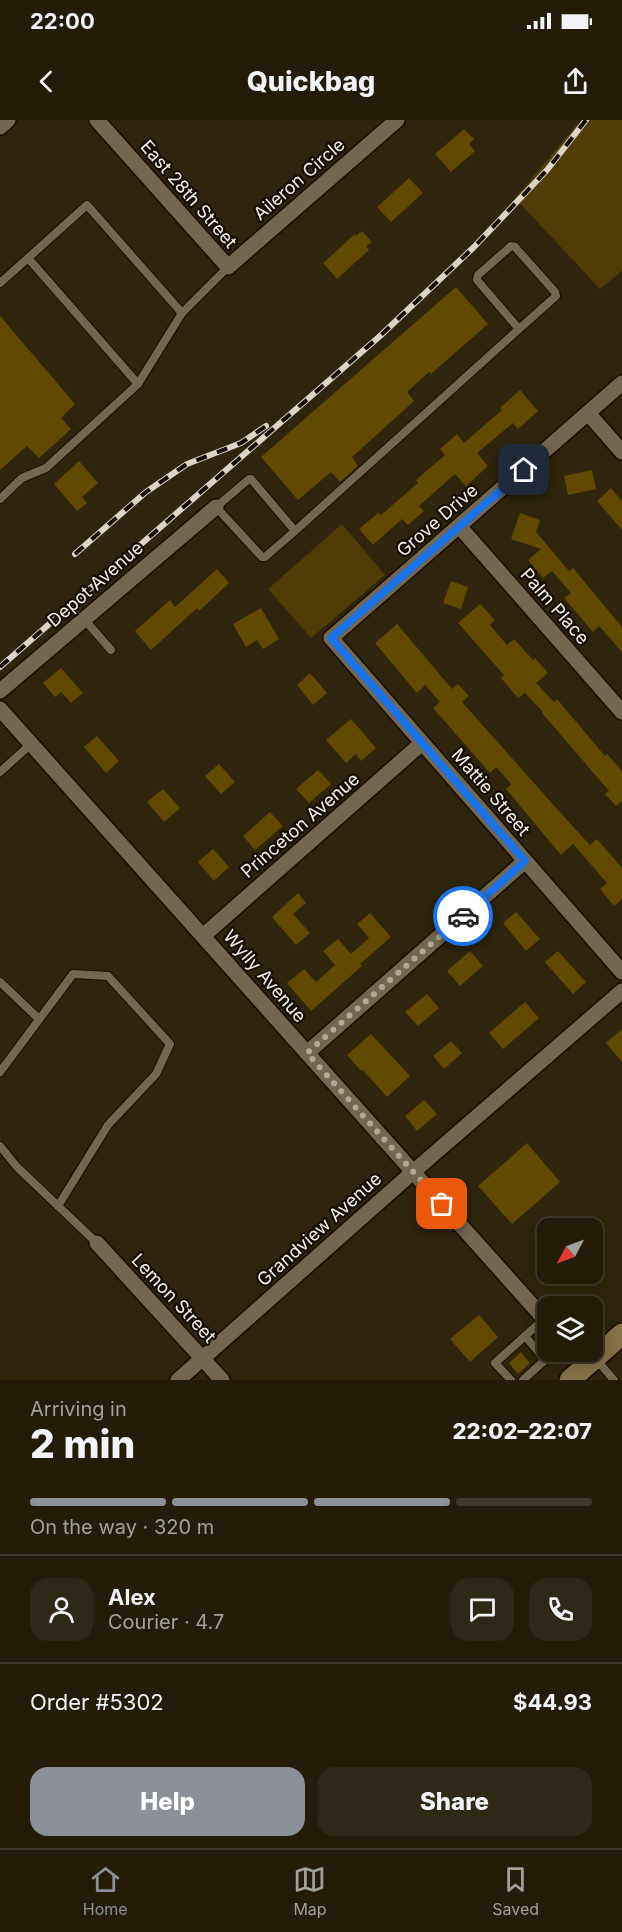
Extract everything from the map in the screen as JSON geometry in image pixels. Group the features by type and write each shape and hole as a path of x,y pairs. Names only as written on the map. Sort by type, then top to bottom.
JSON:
{"main road":[{"path":"603,1346 622,1334"},
{"path":"570,1380 581,1362"}],"street":[{"path":"0,127 8,120"},
{"name":"East 28th Street","path":"98,120 228,267"},
{"name":"Aileron Circle","path":"228,267 397,120"},
{"name":"Grove Drive","path":"331,638 622,383"},
{"path":"588,413 622,453"},
{"name":"Depot Avenue","path":"0,691 216,507"},
{"name":"Palm Place","path":"459,526 622,712"},
{"name":"Mattie Street","path":"331,638 622,972"},
{"name":"Wylly Avenue","path":"0,709 537,1311"},
{"name":"Princeton Avenue","path":"203,936 422,743"},
{"path":"307,1053 525,861"},
{"name":"Grandview Avenue","path":"178,1380 622,991"},
{"name":"Lemon Street","path":"97,1243 222,1380"}],"lane":[{"path":"0,283 87,205 182,313"},
{"path":"295,531 250,479 216,507 262,557 265,557 295,531 556,296 555,292 511,246 478,275 477,280 519,329"},
{"path":"28,258 138,384"},
{"path":"0,499 22,478 46,468 138,384 182,313 228,267"},
{"path":"84,619 111,650"},
{"path":"0,772 31,744"},
{"path":"0,1072 73,974 108,976 170,1044 156,1074 108,1125 58,1206"},
{"path":"0,982 39,1019"},
{"path":"0,1146 17,1167 97,1243"},
{"path":"511,1380 495,1363 537,1327"},
{"path":"523,1380 545,1360 525,1336"},
{"path":"590,1362 615,1380 622,1375"}],"shaded area":[{"path":"581,120 622,120 622,271 600,289 515,198"},
{"path":"342,524 385,575 311,638 268,589"}],"building":[{"path":"464,129 474,139 469,144 475,151 451,172 435,154"},
{"path":"409,178 423,193 391,222 377,207"},
{"path":"362,231 372,242 366,246 369,250 337,279 323,263 355,234 356,236"},
{"path":"456,287 488,324 407,392 414,401 352,457 358,466 340,482 331,472 298,500 261,457"},
{"path":"0,316 75,404 61,418 71,429 39,458 27,446 0,470"},
{"path":"520,390 538,411 518,429 513,423 477,453 488,466 466,486 455,474 419,506 424,511 408,525 402,519 373,545 359,529 378,513 381,515 418,483 416,480 445,455 440,449 457,434 464,443 502,410 500,408"},
{"path":"79,461 98,483 82,497 87,503 77,511 54,484"},
{"path":"592,470 596,489 568,495 564,476"},
{"path":"611,488 622,501 622,530 597,501"},
{"path":"520,513 540,520 536,532 569,571 573,568 622,627 622,652 599,626 593,632 564,598 571,593 552,571 543,578 528,560 541,549 511,539"},
{"path":"217,569 229,583 199,611 197,608 151,650 135,631 170,600 175,607"},
{"path":"451,581 468,587 461,609 443,603"},
{"path":"480,604 495,620 490,625 507,645 514,639 548,673 536,683 554,702 557,699 605,756 607,754 622,771 622,801 616,806 605,794 609,791 543,712 525,693 518,698 501,678 504,675 458,623"},
{"path":"261,608 279,639 263,649 257,640 246,647 233,624"},
{"path":"397,624 452,689 458,684 469,696 462,702 566,819 590,845 597,839 622,868 622,899 614,906 600,889 607,883 573,844 561,855 506,789 511,784 496,767 490,773 433,708 440,702 425,685 417,693 375,643"},
{"path":"61,668 83,693 71,703 61,692 55,697 43,683"},
{"path":"310,673 327,693 313,705 297,685"},
{"path":"351,719 376,748 361,761 356,754 346,763 326,740"},
{"path":"97,736 119,761 106,773 84,747"},
{"path":"219,764 235,782 221,794 205,776"},
{"path":"318,770 331,784 309,803 296,789"},
{"path":"163,789 180,808 164,822 147,802"},
{"path":"270,812 283,826 255,850 243,836"},
{"path":"213,849 229,867 214,881 198,862"},
{"path":"298,893 306,903 293,914 310,933 296,945 272,917"},
{"path":"516,912 540,939 526,951 503,923"},
{"path":"370,913 391,937 311,1011 287,983 304,969 316,982 335,965 323,951 338,939 351,954 369,938 357,924"},
{"path":"470,951 483,966 460,986 447,971"},
{"path":"558,951 586,982 573,994 545,962"},
{"path":"427,994 439,1008 418,1026 405,1012"},
{"path":"525,1002 539,1018 503,1049 489,1033"},
{"path":"622,1029 622,1062 606,1043"},
{"path":"371,1034 410,1076 387,1097 347,1055"},
{"path":"451,1041 462,1053 444,1069 433,1056"},
{"path":"424,1100 437,1114 417,1131 405,1116"},
{"path":"527,1143 560,1182 512,1224 478,1186"},
{"path":"479,1315 498,1337 470,1362 450,1339"},
{"path":"521,1352 530,1363 518,1374 509,1363"}],"railway":[{"path":"0,667 380,336 474,247 547,170 586,120"},
{"path":"75,554 146,492 187,464 241,443 266,426"}],"way so far":[{"path":"442,1204 307,1053 463,916"}],"route":[{"path":"463,916 525,861 331,638 524,470"}]}
